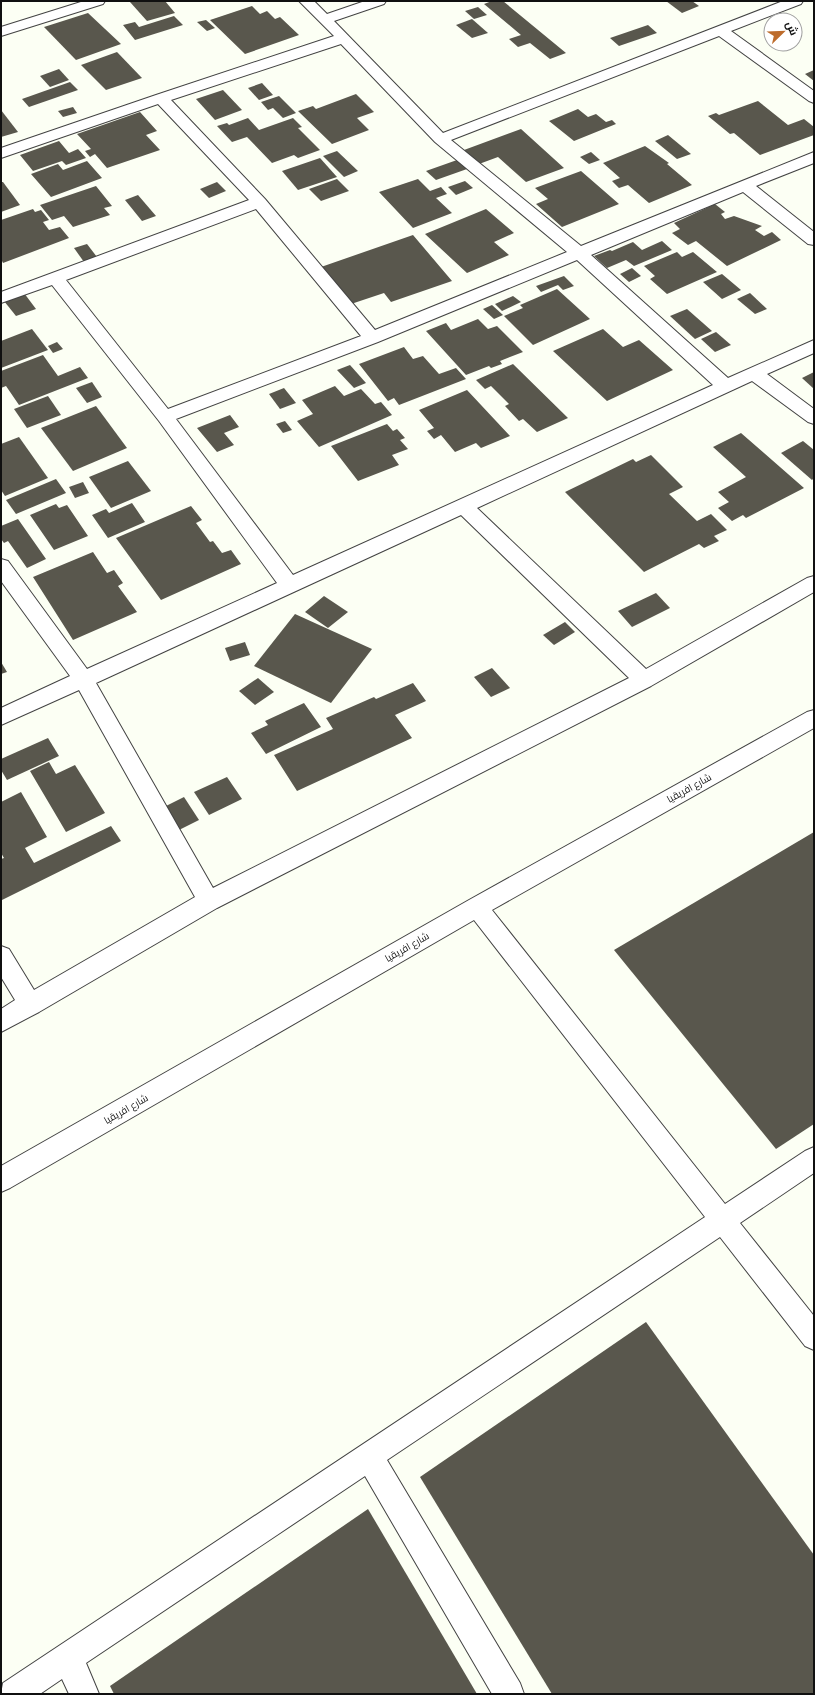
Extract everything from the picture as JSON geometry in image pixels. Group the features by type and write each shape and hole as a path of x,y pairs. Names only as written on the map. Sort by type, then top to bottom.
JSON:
{"street":[{"path":"306,1 344,38 440,140 580,254 724,385"},
{"path":"325,19 379,1"},
{"path":"440,140 796,1"},
{"path":"1,32 88,2"},
{"path":"720,30 814,98"},
{"path":"1,153 161,98 344,38"},
{"path":"161,98 259,202 372,338"},
{"path":"165,417 372,338 814,157"},
{"path":"745,184 814,240"},
{"path":"1,298 259,202"},
{"path":"55,277 165,417 290,586"},
{"path":"1,717 83,678 290,586 724,385 814,346"},
{"path":"753,373 814,418"},
{"path":"463,506 644,680"},
{"path":"1,566 83,678 209,902"},
{"path":"1,1021 209,902 644,680 814,583"},
{"name":"شارع افريقيا","path":"1,1180 477,907 814,718"},
{"path":"477,907 814,1337"},
{"path":"1,956 31,1005"},
{"path":"14,1694 814,1159"},
{"path":"369,1456 509,1694"},
{"path":"68,1658 84,1694"}],"building":[{"path":"165,1 175,13 147,21 130,2"},
{"path":"492,1 503,1 566,53 550,59 530,43 518,47 509,39 521,35 484,4"},
{"path":"666,1 692,1 699,6 682,13"},
{"path":"252,6 260,14 267,11 275,19 280,17 299,35 245,54 210,20"},
{"path":"478,7 487,15 474,19 465,11"},
{"path":"88,13 121,44 76,60 44,27"},
{"path":"174,16 183,25 135,40 123,25 135,22 139,27"},
{"path":"472,19 488,33 472,38 456,25"},
{"path":"206,20 215,28 207,31 197,22"},
{"path":"648,25 657,33 619,46 610,38"},
{"path":"117,52 142,78 106,90 81,65"},
{"path":"59,69 69,80 50,87 40,76"},
{"path":"814,70 814,81 805,74"},
{"path":"70,82 78,90 29,107 22,99"},
{"path":"262,83 273,95 259,100 248,88"},
{"path":"223,90 242,110 215,120 196,99"},
{"path":"356,94 374,112 357,118 369,130 332,144 298,111 313,106 316,109"},
{"path":"279,96 296,113 283,118 273,108 268,110 261,102"},
{"path":"758,101 788,125 804,119 814,127 814,135 760,155 734,133 730,134 708,116 716,113 719,115"},
{"path":"73,107 77,113 63,117 58,111"},
{"path":"578,109 588,117 596,114 606,122 612,120 616,124 574,141 549,121"},
{"path":"1,110 18,132 1,137"},
{"path":"140,112 157,131 146,135 160,150 107,168 95,154 90,157 85,151 91,149 77,134"},
{"path":"248,118 259,130 293,118 302,127 298,128 320,150 298,158 294,155 272,163 247,137 232,142 217,126 227,123 229,125"},
{"path":"521,129 564,168 526,182 498,157 479,164 464,150"},
{"path":"668,135 691,154 677,159 655,141"},
{"path":"59,141 69,153 78,149 86,158 66,165 62,161 33,171 20,155"},
{"path":"645,146 669,163 667,164 692,185 649,203 628,185 619,188 612,181 620,178 603,163"},
{"path":"337,151 358,171 344,177 323,156"},
{"path":"591,152 600,160 589,164 580,157"},
{"path":"320,158 337,177 298,190 282,171"},
{"path":"457,160 467,169 436,180 426,171"},
{"path":"87,161 102,178 51,197 31,174 58,164 63,170"},
{"path":"581,171 619,204 562,227 536,204 548,199 535,188"},
{"path":"337,179 349,191 321,201 309,189"},
{"path":"418,179 430,191 441,187 447,194 436,198 452,213 413,228 379,192"},
{"path":"465,181 473,188 456,195 448,187"},
{"path":"1,182 3,182 20,205 1,212"},
{"path":"217,182 226,191 209,198 200,189"},
{"path":"96,186 112,206 104,208 110,215 73,227 64,216 52,220 40,205"},
{"path":"138,195 156,216 142,221 125,200"},
{"path":"715,204 725,212 721,214 725,219 734,216 762,226 755,230 764,236 772,232 781,240 727,266 696,241 688,245 672,233 680,229 674,223"},
{"path":"33,209 35,212 41,210 49,220 43,222 49,230 60,227 69,238 3,263 1,259 1,220"},
{"path":"486,209 514,233 494,242 509,255 467,273 425,234"},
{"path":"413,235 452,281 391,302 384,293 351,304 321,267"},
{"path":"662,241 672,250 634,266 626,260 607,268 594,256 610,250 612,251 633,242 642,250"},
{"path":"87,244 97,257 84,262 74,248"},
{"path":"677,252 682,257 693,252 717,272 667,294 650,279 655,276 644,266"},
{"path":"632,268 641,276 629,282 620,274"},
{"path":"722,274 741,290 722,299 703,282"},
{"path":"564,276 574,286 563,290 558,285 541,292 536,286"},
{"path":"557,289 590,319 533,345 504,316 523,308 520,305"},
{"path":"24,293 36,309 16,316 4,301"},
{"path":"750,293 767,309 755,314 737,299"},
{"path":"513,296 521,302 502,311 495,304"},
{"path":"492,305 503,315 494,319 483,309"},
{"path":"687,309 712,331 695,339 670,316"},
{"path":"478,319 488,329 497,326 523,352 500,361 502,364 491,368 489,366 466,375 426,331 446,323 451,330"},
{"path":"32,329 48,350 1,368 1,341"},
{"path":"603,329 623,347 639,340 673,370 607,401 553,351"},
{"path":"716,332 731,345 715,352 701,339"},
{"path":"57,342 63,349 53,353 48,346"},
{"path":"404,347 413,359 423,356 439,374 456,368 466,379 399,405 394,398 388,401 359,364"},
{"path":"43,355 58,376 80,367 88,378 19,405 6,386 1,388 1,371"},
{"path":"513,364 568,418 537,432 523,419 519,421 505,406 509,404 491,386 485,389 476,380"},
{"path":"350,365 366,383 354,388 337,370"},
{"path":"814,372 814,389 802,378"},
{"path":"92,382 102,397 87,403 76,388"},
{"path":"335,386 344,396 361,389 375,404 381,402 392,415 319,447 297,421 313,414 302,400"},
{"path":"284,388 296,403 280,409 269,394"},
{"path":"467,390 510,436 481,448 476,443 455,452 441,435 434,439 427,431 434,428 419,410"},
{"path":"48,396 61,415 27,428 14,409"},
{"path":"96,406 127,448 73,471 41,428"},
{"path":"230,415 239,427 224,433 234,445 217,452 197,428"},
{"path":"285,421 292,430 283,433 276,424"},
{"path":"387,424 393,431 397,429 405,438 400,440 408,449 392,455 399,465 358,481 331,446"},
{"path":"741,433 804,488 746,518 743,515 732,521 718,508 729,502 718,492 746,477 713,447"},
{"path":"19,437 48,478 5,496 1,490 1,444"},
{"path":"803,441 814,450 814,478 812,480 781,453"},
{"path":"651,455 683,487 669,494 697,521 711,514 727,530 714,536 719,541 704,548 699,544 644,572 565,492 633,459 636,462"},
{"path":"128,461 151,491 111,508 89,477"},
{"path":"56,479 66,493 16,514 6,500"},
{"path":"83,482 89,493 75,498 69,487"},
{"path":"132,503 145,522 108,538 92,515 106,509 109,513"},
{"path":"56,504 59,508 67,505 88,536 54,550 30,515"},
{"path":"191,506 202,520 196,523 210,542 213,541 222,553 231,550 241,564 161,600 116,538"},
{"path":"18,519 46,559 27,568 8,541 4,543 1,539 1,526"},
{"path":"93,552 107,573 114,570 123,583 118,586 137,612 73,640 33,577"},
{"path":"656,593 670,608 632,627 618,611"},
{"path":"324,596 348,612 328,628 305,612"},
{"path":"295,614 372,649 331,703 254,666"},
{"path":"565,622 575,632 554,645 543,635"},
{"path":"245,642 250,655 230,661 225,648"},
{"path":"1,662 7,672 1,674"},
{"path":"492,668 510,688 491,697 474,677"},
{"path":"258,678 274,692 255,705 239,691"},
{"path":"413,683 426,701 395,715 412,738 297,791 274,755 333,729 326,718 374,697 376,699"},
{"path":"304,703 321,727 266,754 251,733 268,725 265,721"},
{"path":"48,738 59,756 7,780 1,770 1,759"},
{"path":"49,762 56,774 75,765 105,813 66,832 30,771"},
{"path":"227,777 242,799 209,815 194,792"},
{"path":"21,792 47,837 25,848 34,863 111,826 121,841 2,900 1,859 4,858 1,853 1,802"},
{"path":"184,797 199,820 179,830 164,807"},
{"path":"814,832 814,1124 776,1149 614,950"},
{"path":"646,1322 814,1555 814,1694 552,1694 420,1477"},
{"path":"368,1509 477,1694 114,1694 110,1686"}]}
